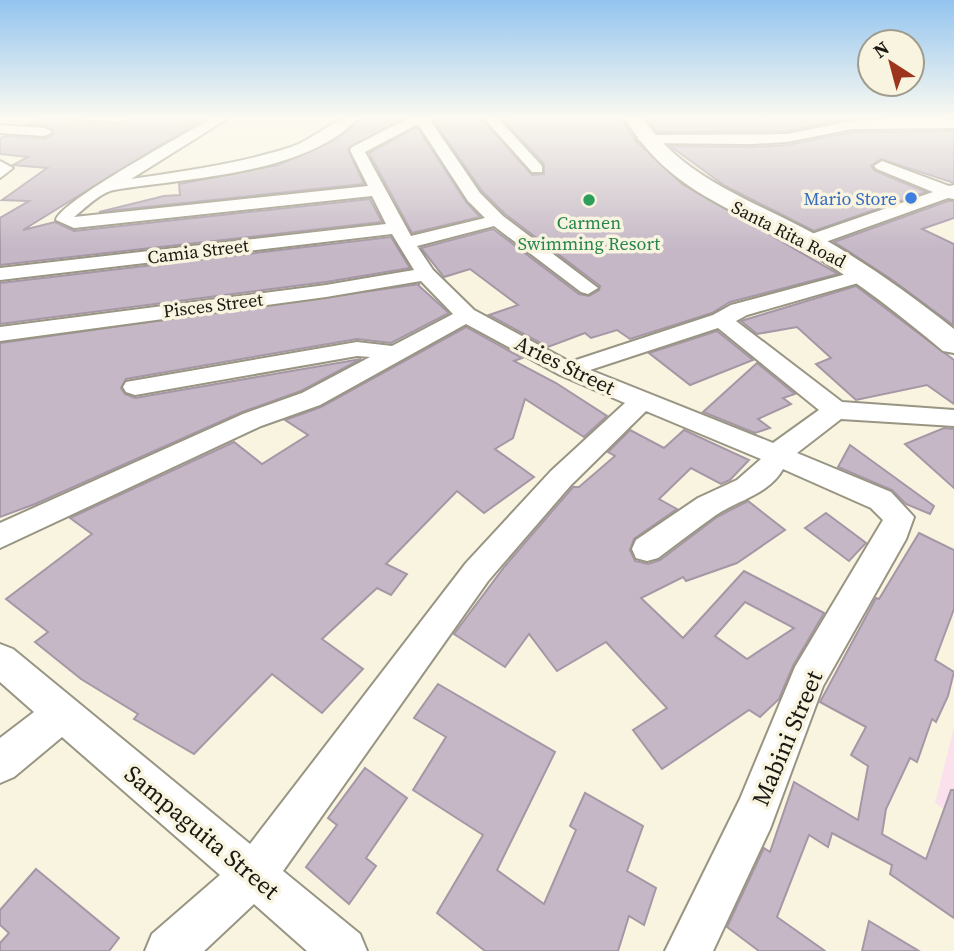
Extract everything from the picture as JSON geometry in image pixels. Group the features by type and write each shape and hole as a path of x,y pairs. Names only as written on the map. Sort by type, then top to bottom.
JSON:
{"main road":[{"name":"Santa Rita Road","path":"672,161 693,182 810,242 865,275 954,344"}],"street":[{"path":"151,161 71,211 65,216 65,220 74,223 380,190"},
{"path":"109,187 251,161"},
{"name":"Aries Street","path":"364,161 401,236 426,274 466,316 568,370 641,402 777,454 881,500 899,517 895,531"},
{"path":"450,161 474,197 497,220 588,288"},
{"path":"530,161 537,169"},
{"path":"882,166 952,192"},
{"path":"810,242 952,192"},
{"name":"Camia Street","path":"0,274 401,236 497,220"},
{"name":"Pisces Street","path":"0,334 326,291 426,274"},
{"path":"568,370 721,320 739,310 865,275"},
{"path":"0,536 252,420 311,399 466,316"},
{"path":"721,320 836,410 954,418"},
{"path":"135,387 357,349 397,353"},
{"path":"169,951 253,875 477,572 561,478 641,402"},
{"path":"647,549 708,506 747,487 768,471 777,454 836,410"},
{"name":"Mabini Street","path":"689,951 755,814 808,680 895,531"},
{"name":"Sampaguita Street","path":"0,660 343,951"},
{"path":"0,763 61,714"}],"shaded area":[{"path":"954,727 954,816 935,803"}],"building":[{"path":"20,161 134,161 23,230 55,222 74,231 370,199 382,222 0,265 0,218 29,201 2,200 47,168 13,165"},
{"path":"286,161 354,161 364,184 99,212 164,196 180,195 179,184"},
{"path":"374,161 439,161 466,202 480,217 412,233"},
{"path":"462,161 520,161 532,175 544,174 542,161 658,161 682,184 838,274 730,302 712,313 630,339 617,330 591,338 585,333 548,347 489,315 518,305 470,269 444,277 421,248 493,229 579,294 589,296 599,290 600,286 505,214 482,191"},
{"path":"691,161 878,161 871,166 875,171 926,192 814,231 725,186"},
{"path":"888,161 954,161 954,183"},
{"path":"954,201 954,218 922,229 954,244 953,325 891,279 834,242"},
{"path":"391,237 410,268 326,282 0,324 0,283"},
{"path":"420,284 418,285 449,313 391,343 357,339 126,379 121,388 125,394 135,398 361,359 301,391 242,412 0,517 0,343"},
{"path":"856,286 954,360 954,404 927,385 856,400 816,364 831,358 797,327 757,334 741,321"},
{"path":"466,327 522,358 514,361 556,383 607,416 584,437 525,399 513,438 495,449 534,477 484,513 457,491 386,564 407,574 391,595 377,588 322,639 363,669 322,713 272,674 194,754 134,719 138,714 81,679 35,642 48,632 6,599 92,534 70,518 234,442 262,464 308,435 285,420 321,407"},
{"path":"717,331 753,360 690,385 649,353"},
{"path":"757,363 795,394 783,398 791,404 758,419 770,428 755,433 703,412"},
{"path":"944,428 954,429 954,488 905,444"},
{"path":"630,430 664,448 684,430 749,460 730,480 721,484 691,468 659,499 677,509 634,539 630,550 635,561 648,564 660,560 717,517 748,501 785,530 737,563 686,581 683,577 641,598 683,638 744,571 824,613 793,666 779,699 760,717 749,710 662,769 633,730 667,708 606,642 557,671 529,634 505,667 454,634 505,566 573,487 579,487 615,456 608,452","holes":["745,602 794,628 747,659 715,636"]},
{"path":"850,445 934,506 930,514 906,504 892,490 838,467"},
{"path":"826,513 866,543 849,561 805,528"},
{"path":"919,533 954,550 954,609 935,660 954,672 948,696 936,722 932,719 917,762 910,758 886,809 882,834 926,859 951,790 954,790 954,918 890,874 892,865 832,833 828,847 809,835 777,917 825,951 759,951 727,927 764,848 770,852 794,782 858,820 868,766 851,755 866,727 820,702 876,598 879,599"},
{"path":"438,684 555,752 497,870 544,904 576,830 570,826 585,793 643,826 627,871 656,888 644,925 629,916 618,951 485,951 437,913 483,835 413,790 446,737 414,718"},
{"path":"365,768 407,798 366,858 376,866 349,904 306,867 337,825 328,818"},
{"path":"36,869 119,938 109,951 0,951 0,943 9,933 0,925 0,910"},
{"path":"869,921 919,951 862,951"}],"place":[{"name":"Mario Store","path":"911,198"},
{"name":"Carmen Swimming Resort","path":"589,200"}]}
